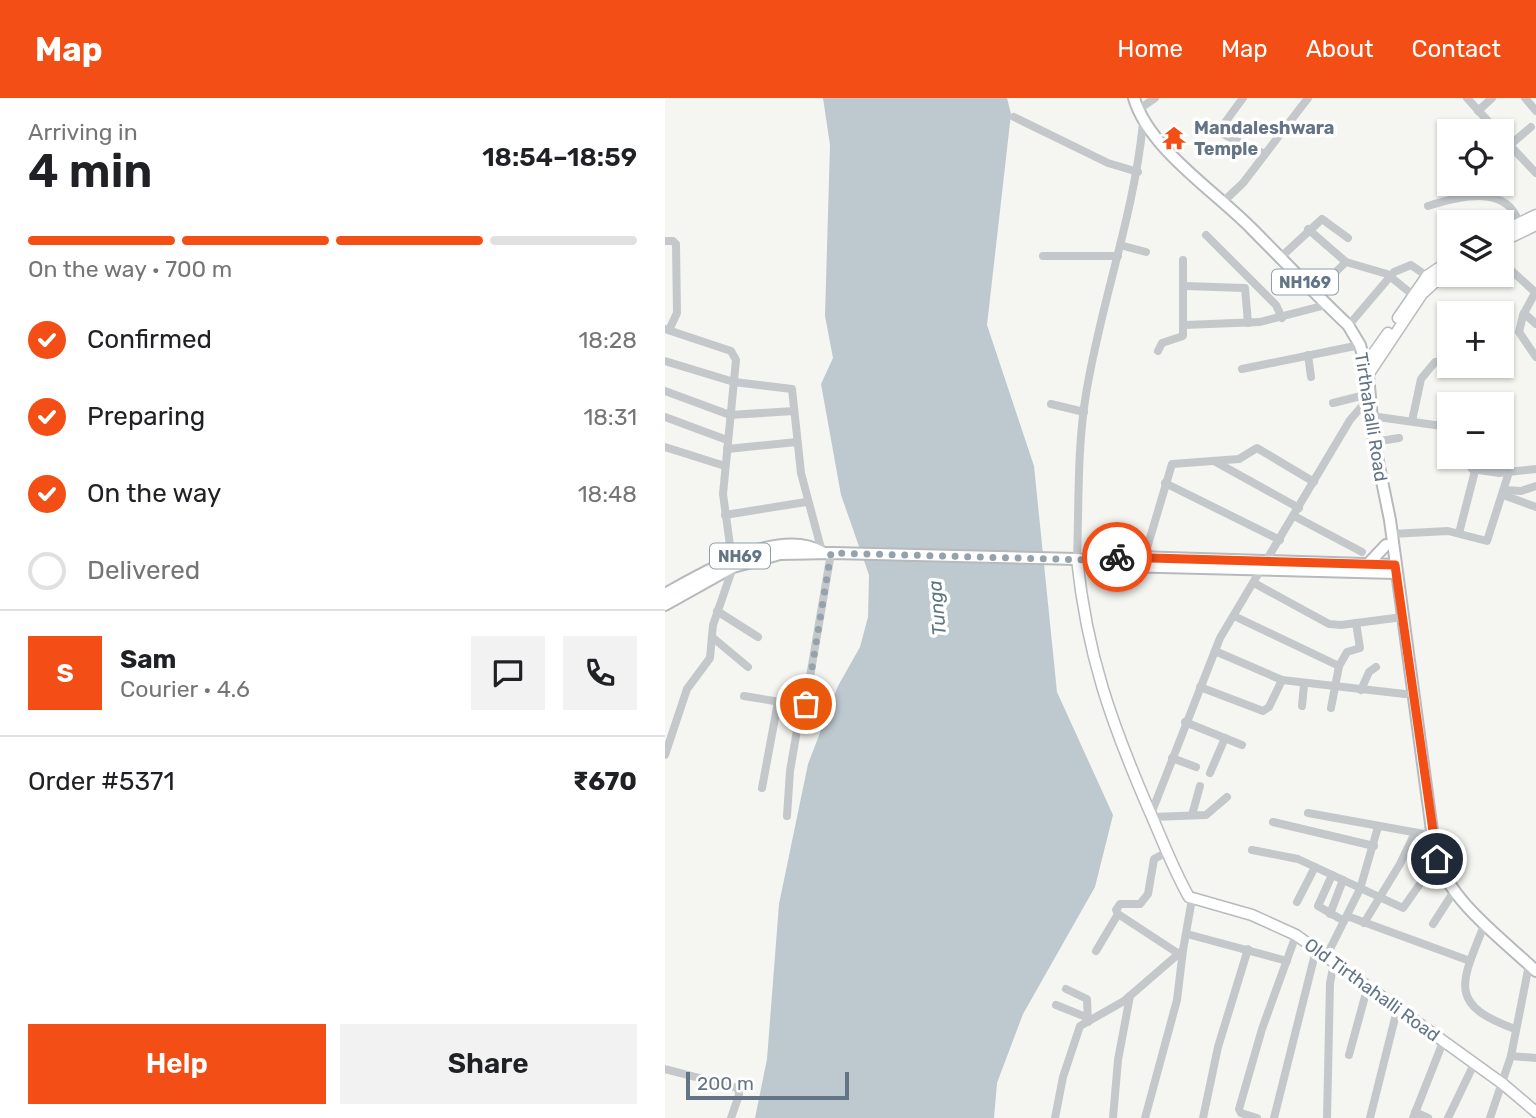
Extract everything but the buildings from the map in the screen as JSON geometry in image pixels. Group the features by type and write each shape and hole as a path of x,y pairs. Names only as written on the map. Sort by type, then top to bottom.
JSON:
{"highway":[{"name":"Tirthahalli Road","path":"1134,98 1143,122 1167,150 1281,257 1348,326 1360,345 1367,369 1388,540"},
{"path":"1388,540 1370,569 1391,587"},
{"name":"NH169","path":"1388,540 1392,569"},
{"name":"NH69","path":"665,594 769,547 810,547 829,553 1078,560 1104,565 1392,569"},
{"name":"NH69","path":"1078,560 1105,556 1263,567"},
{"name":"NH69","path":"665,605 732,563"},
{"path":"1392,569 1391,587 1423,829 1432,867 1451,896 1533,973"},
{"path":"1392,569 1423,829 1446,880 1533,973"}],"main road":[{"path":"1514,226 1536,215"},
{"path":"1514,236 1536,225"},
{"path":"1367,369 1412,295 1427,276 1437,269"},
{"path":"1367,369 1422,294 1437,280"},
{"path":"1078,560 1085,624 1096,674 1122,747 1151,816 1192,900"},
{"name":"Old Tirthahalli Road","path":"1192,900 1252,915 1296,935 1367,989 1503,1084 1534,1110"}],"street":[{"path":"1138,110 1155,98"},
{"path":"1243,98 1218,132 1265,154"},
{"path":"1224,201 1243,183 1308,98"},
{"path":"1467,98 1486,119"},
{"path":"1478,111 1492,98"},
{"path":"1525,98 1536,111"},
{"path":"1014,117 1108,163 1138,172"},
{"path":"1078,560 1079,470 1084,412 1138,172 1143,122"},
{"path":"1514,142 1531,127"},
{"path":"1514,149 1536,173"},
{"path":"1527,163 1536,156"},
{"path":"1428,206 1461,197 1485,195 1503,201 1515,211 1519,223"},
{"path":"1281,257 1308,229 1322,219 1348,238"},
{"path":"1308,229 1346,262 1391,276 1412,295"},
{"path":"1206,235 1276,305 1282,318"},
{"path":"665,241 673,241 675,244 677,292 677,313 667,329 733,353 736,360 725,466 725,515 732,563 717,611 710,658 687,689 665,755"},
{"path":"1121,245 1146,252"},
{"path":"1044,256 1118,256"},
{"path":"1183,260 1181,284 1185,286 1245,288 1248,323"},
{"path":"1315,292 1346,262"},
{"path":"1348,326 1391,276 1411,265 1427,276"},
{"path":"1514,273 1536,293 1524,313 1519,332 1536,357"},
{"path":"1158,351 1162,343 1181,339 1185,325 1185,286"},
{"path":"665,292 677,292"},
{"path":"1185,325 1248,323 1282,318 1327,305"},
{"path":"1524,313 1536,324"},
{"path":"1243,369 1360,345"},
{"path":"1308,355 1311,377"},
{"path":"665,361 734,382 790,387 794,391 797,442 807,502 829,553 806,704 801,707 744,696"},
{"path":"1412,421 1421,379 1437,362"},
{"path":"665,391 730,415 794,411"},
{"path":"1333,403 1369,396"},
{"path":"1227,797 1210,814 1151,816 1185,722 1215,651 1350,420 1369,396"},
{"path":"1051,404 1084,412"},
{"path":"1371,416 1437,425"},
{"path":"665,417 727,445 797,442"},
{"path":"1374,442 1399,438"},
{"path":"665,447 725,466"},
{"path":"1145,558 1172,464 1239,459 1257,449 1314,482"},
{"path":"1212,460 1362,552"},
{"path":"1473,469 1509,472 1536,469"},
{"path":"1459,533 1475,471"},
{"path":"1388,540 1459,533 1484,541 1489,540 1509,472"},
{"path":"1165,483 1280,540"},
{"path":"1504,493 1536,486"},
{"path":"1504,493 1536,506"},
{"path":"725,515 807,502"},
{"path":"1254,583 1329,624 1395,618"},
{"path":"717,611 758,637"},
{"path":"1234,616 1339,666"},
{"path":"1331,708 1339,666 1347,652 1360,648 1356,623"},
{"path":"712,637 748,667"},
{"path":"1215,651 1282,680 1304,685 1405,694"},
{"path":"1361,690 1369,672 1376,667"},
{"path":"1200,687 1263,711 1269,707 1282,680"},
{"path":"1302,706 1304,685"},
{"path":"762,788 778,702"},
{"path":"787,816 790,771 801,707"},
{"path":"1185,722 1242,745"},
{"path":"1210,773 1224,738"},
{"path":"1172,758 1196,767"},
{"path":"1192,815 1200,786"},
{"path":"1308,813 1378,827 1423,829 1364,923"},
{"path":"1273,822 1374,846"},
{"path":"1327,1118 1330,960 1360,889 1378,827"},
{"path":"1252,850 1291,857 1379,898 1406,906 1432,867"},
{"path":"1095,951 1118,914 1116,910 1121,904 1135,905 1144,901 1154,859 1167,852"},
{"path":"1297,902 1315,867"},
{"path":"1332,875 1318,905 1330,914 1364,923 1470,961"},
{"path":"1330,914 1343,880"},
{"path":"1433,924 1451,896"},
{"path":"1145,1118 1177,1000 1181,952 1187,934 1192,900"},
{"path":"1118,914 1181,952"},
{"path":"1483,928 1470,961 1464,987 1472,1007 1479,1014 1515,1029"},
{"path":"1187,934 1287,961"},
{"path":"1257,1118 1241,1113 1239,1109 1296,935"},
{"path":"1203,1118 1218,1047 1248,949"},
{"path":"1274,1118 1316,950"},
{"path":"1055,1118 1063,1077 1080,1026 1087,1019 1130,996 1181,952"},
{"path":"1490,1118 1503,1084 1515,1029 1533,973"},
{"path":"1066,989 1087,999 1087,1019"},
{"path":"1349,1055 1367,989"},
{"path":"1113,1118 1118,1060 1130,996"},
{"path":"1056,1005 1087,1019"},
{"path":"1370,1118 1397,1010"},
{"path":"1428,1118 1414,1115 1443,1042"},
{"path":"1511,1056 1536,1058"},
{"path":"1448,1118 1474,1064"},
{"path":"665,1069 738,1088 731,1118"},
{"path":"1526,1118 1534,1110"}],"water":[{"name":"Tunga","path":"823,98 1007,98 1011,114 987,325 1034,466 1057,692 1113,815 1095,887 1023,1014 997,1083 994,1118 755,1118 767,1059 779,904 808,764 838,686 860,647 868,617 869,575 841,495 821,384 833,358 825,316 830,145"}],"way so far":[{"path":"806,704 831,553 1089,560 1105,556 1117,557"}],"place":[{"name":"Mandaleshwara Temple","path":"1174,138"}],"route":[{"path":"1117,557 1395,565 1424,785 1437,859"}]}
